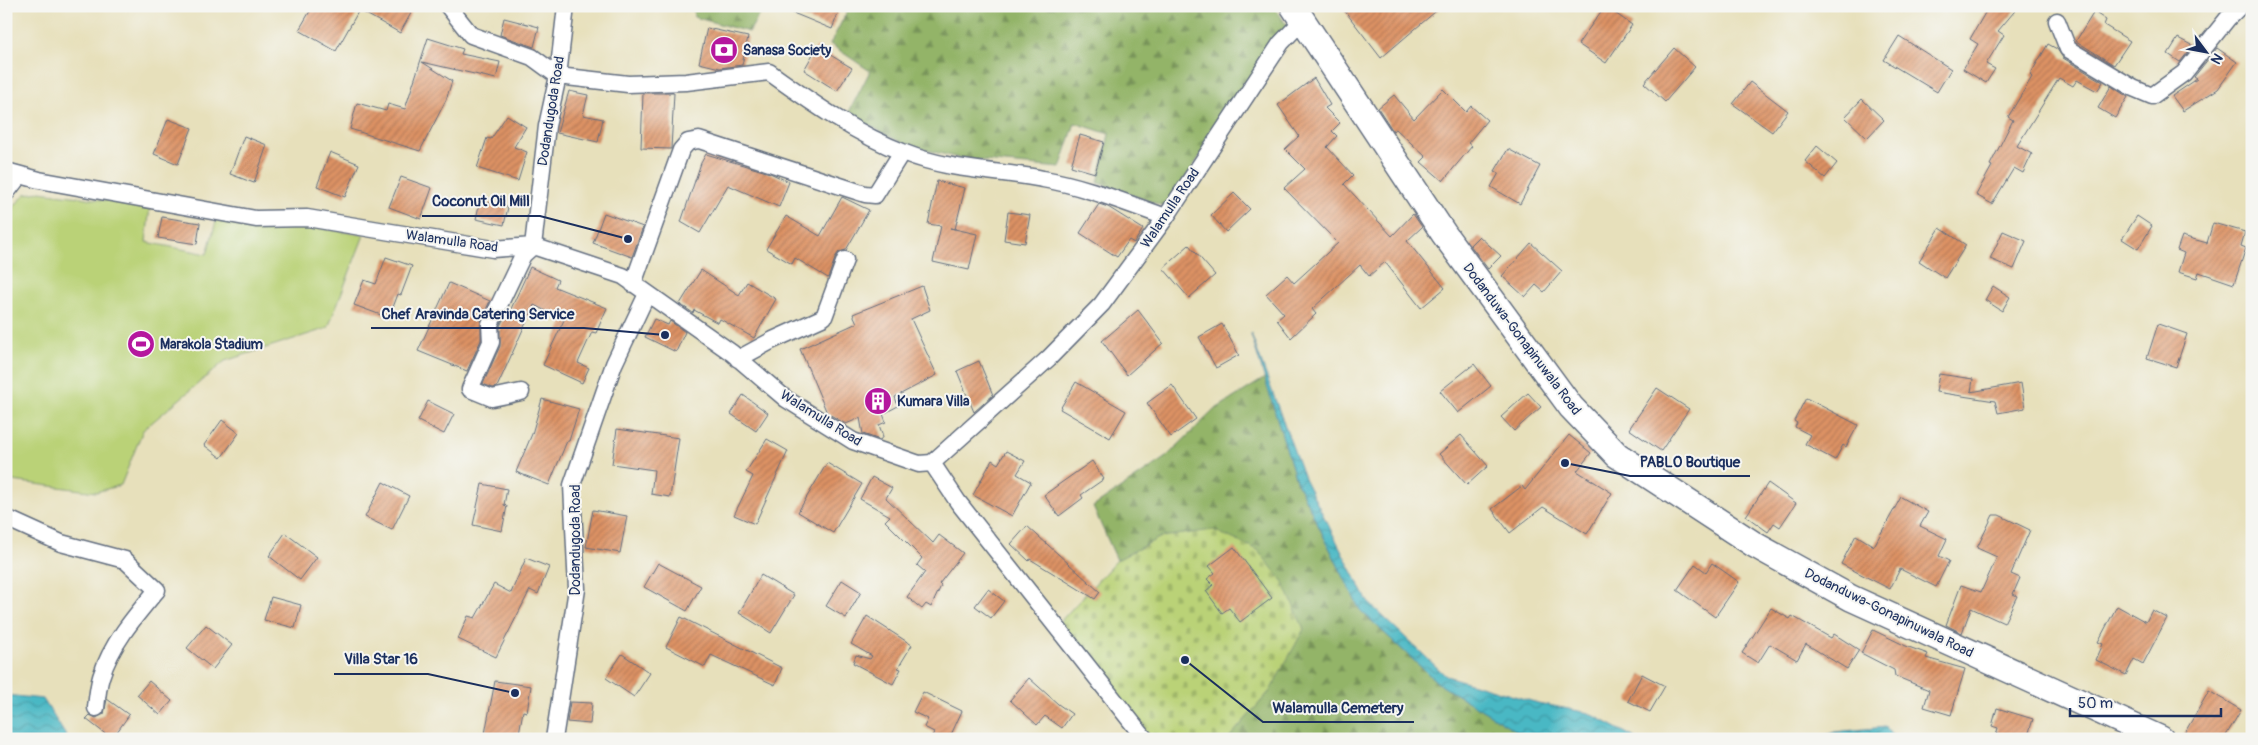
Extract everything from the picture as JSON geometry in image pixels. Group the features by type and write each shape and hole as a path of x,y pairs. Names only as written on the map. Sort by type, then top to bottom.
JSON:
{"main road":[{"name":"Dodanduwa-Gonapinuwala Road","path":"1298,13 1444,234 1571,407 1617,456 1755,545 1851,598 2160,739"}],"street":[{"path":"448,6 472,35 532,57 558,76 628,84 686,82 769,72 820,109 902,152 958,168 1043,179 1099,194 1166,217"},
{"name":"Dodandugoda Road","path":"533,246 547,126 558,76 566,6"},
{"path":"2057,21 2068,49 2133,88 2152,96 2184,73 2228,18 2240,6"},
{"name":"Walamulla Road","path":"13,173 256,219 307,218 493,250 533,246 623,276 738,359 786,399 853,441 919,464 932,464 1049,358 1096,311 1166,217 1281,43 1298,13"},
{"path":"633,284 680,150 688,142 699,140 865,194 876,195 902,152"},
{"path":"6,194 13,173"},
{"path":"521,392 492,398 470,388 492,342 490,324 523,255 533,246"},
{"path":"738,359 773,340 824,317 844,260"},
{"name":"Dodandugoda Road","path":"554,739 577,590 572,485 614,364 647,294"},
{"path":"932,464 958,502 1145,739"},
{"path":"6,518 61,543 125,560 157,590 126,627 111,653 101,677 96,708"}],"green space":[{"path":"693,6 764,6 749,32 694,17"},
{"path":"850,6 1274,6 1287,26 1166,207 1098,183 1109,134 1075,123 1060,168 962,159 904,144 848,114 870,71 830,44"},
{"name":"Marakola Stadium","path":"40,192 150,206 146,242 207,254 217,218 261,228 306,226 364,235 328,328 225,361 143,430 121,485 96,492 13,481 6,478 6,218 8,213 25,194"},
{"path":"1265,378 1296,480 1360,610 1439,684 1530,739 1228,739 1270,691 1161,537 1117,560 1093,507 1166,457 1214,410"},
{"path":"1213,530 1258,550 1283,582 1304,629 1270,691 1228,739 1145,739 1056,626 1117,560 1161,537"}],"water":[{"path":"1250,331 1304,478 1368,602 1446,676 1538,703 1589,713 1637,739 1530,739 1439,684 1360,610 1296,480"},
{"path":"6,695 43,699 68,739 6,739"},
{"path":"1886,727 1895,739 1818,739 1834,732"}],"building":[{"path":"313,6 415,6 400,33 359,10 336,51 299,30"},
{"path":"776,6 841,6 832,29"},
{"path":"1341,6 1442,6 1381,58"},
{"path":"1605,6 1632,25 1606,63 1578,44"},
{"path":"1989,6 2019,6 1998,31 2004,35 1986,64 1995,69 1986,83 1963,69 1978,44 1970,39"},
{"path":"2094,12 2106,20 2104,25 2130,41 2114,65 2076,41"},
{"path":"504,18 539,27 534,47 500,35"},
{"name":"Sanasa Society","path":"707,28 748,37 742,65 720,68 699,63"},
{"path":"1899,36 1951,69 1937,92 1884,60"},
{"path":"428,38 463,49 461,54 500,62 496,79 422,62 452,81 446,100 420,151 350,129 357,103 386,111 388,104 405,109"},
{"path":"2178,38 2193,46 2180,62 2168,54"},
{"path":"2048,44 2057,49 2063,58 2103,82 2097,91 2077,80 2073,86 2059,78 2017,146 2032,154 2023,173 2014,168 1992,204 1976,195 1992,166 1990,165 2013,120 2008,117 2032,77 2030,75"},
{"path":"817,47 852,68 837,91 804,70"},
{"path":"1674,48 1695,67 1665,102 1644,83"},
{"path":"2217,48 2237,62 2218,89 2183,111 2172,96 2197,79 2194,77"},
{"path":"1314,78 1330,105 1325,108 1340,123 1332,131 1337,136 1327,147 1353,175 1344,184 1392,236 1413,214 1422,227 1407,241 1445,288 1421,308 1385,262 1369,276 1360,265 1312,309 1316,314 1291,338 1277,320 1284,314 1266,294 1287,275 1294,283 1338,243 1284,188 1305,169 1285,149 1299,136 1278,105"},
{"path":"1750,82 1788,111 1772,132 1733,104"},
{"path":"2111,86 2128,97 2115,118 2098,108"},
{"path":"1443,89 1466,112 1471,106 1487,120 1468,143 1472,146 1443,181 1421,162 1426,157 1396,129 1393,131 1378,108 1394,95 1414,119"},
{"path":"569,91 588,95 583,115 603,119 598,142 557,133"},
{"path":"643,93 674,93 671,149 641,148"},
{"path":"1862,99 1884,120 1867,138 1845,117"},
{"path":"507,115 526,127 514,147 527,152 518,181 477,168 487,138 491,139"},
{"path":"168,119 192,128 178,164 154,154"},
{"path":"1080,135 1104,142 1095,173 1071,166"},
{"path":"244,136 267,145 254,183 230,174"},
{"path":"1817,146 1837,163 1825,178 1805,161"},
{"path":"1508,149 1540,166 1520,204 1491,187 1499,173 1495,171"},
{"path":"330,152 359,164 345,197 317,186"},
{"path":"706,154 770,173 789,182 779,207 728,185 700,233 681,222 701,163"},
{"path":"401,177 432,188 421,219 389,207"},
{"path":"937,181 965,188 955,229 950,228 977,234 969,270 933,262 941,226 928,224"},
{"path":"1234,193 1250,209 1226,232 1211,215"},
{"path":"842,197 869,210 846,250 839,252 836,256 828,278 795,258 792,264 766,249 786,216 820,236"},
{"path":"480,201 508,207 504,225 476,219"},
{"path":"1099,204 1108,207 1143,229 1134,243 1129,240 1117,257 1080,233"},
{"path":"1008,212 1030,215 1025,243 1004,240"},
{"path":"604,213 643,227 632,257 593,243"},
{"path":"2137,216 2152,226 2138,249 2122,239"},
{"path":"162,217 200,223 197,244 158,238"},
{"path":"2213,223 2245,232 2241,246 2246,248 2234,284 2199,272 2197,278 2178,272 2184,253 2177,250 2182,236 2207,243"},
{"path":"1940,228 1966,245 1945,278 1919,261"},
{"path":"2003,231 2026,241 2014,269 1990,259"},
{"path":"1479,236 1501,256 1488,269 1470,245"},
{"path":"1531,243 1562,271 1544,292 1536,285 1525,297 1502,276"},
{"path":"1189,245 1215,275 1189,298 1163,268"},
{"path":"386,257 412,266 401,295 398,294 389,318 354,305 364,280 376,284"},
{"path":"530,267 558,280 555,287 607,308 596,333 592,332 578,363 589,368 582,383 543,365 564,320 534,305 497,387 493,388 483,384 500,346 500,326 508,310 510,311"},
{"path":"701,270 739,295 747,282 776,299 754,338 720,319 718,323 694,310 693,313 680,304"},
{"path":"449,283 490,301 481,320 481,340 467,371 418,351"},
{"path":"922,286 930,310 911,319 937,375 895,397 898,406 883,414 886,422 879,425 883,436 880,440 863,434 860,418 846,424 827,413 800,349 857,323 853,314"},
{"path":"1993,286 2010,297 2002,311 1985,300"},
{"path":"1138,310 1163,343 1127,375 1102,341"},
{"path":"654,319 668,325 670,321 685,332 676,352 645,337"},
{"path":"1222,324 1239,355 1216,368 1199,337"},
{"path":"2158,324 2187,334 2176,367 2147,358"},
{"path":"979,361 993,395 974,412 957,371"},
{"path":"1474,364 1491,386 1458,413 1440,391"},
{"path":"1939,374 1973,379 1971,392 2021,383 2025,408 1998,413 1995,401 1936,392"},
{"path":"1076,382 1126,411 1110,438 1060,409"},
{"path":"1172,385 1196,419 1171,437 1147,403"},
{"path":"1657,388 1689,409 1661,451 1629,429"},
{"path":"1528,393 1541,407 1514,431 1501,417"},
{"path":"743,395 768,413 756,431 731,414"},
{"path":"1806,398 1858,425 1846,447 1843,445 1835,460 1805,444 1810,435 1795,427 1797,423 1794,421"},
{"path":"542,399 579,409 569,441 567,441 549,485 516,472 532,434"},
{"path":"428,401 454,414 444,434 418,421"},
{"path":"222,420 239,433 221,458 204,445"},
{"path":"617,429 679,438 670,497 651,494 654,470 612,464"},
{"path":"1461,435 1488,466 1467,485 1439,454"},
{"path":"1569,435 1591,453 1577,471 1612,493 1587,534 1543,507 1510,533 1492,509 1522,486 1525,490"},
{"path":"767,439 788,451 755,524 734,515 753,476 746,472"},
{"path":"1006,451 1025,461 1017,474 1031,482 1012,516 973,495 992,460 998,464"},
{"path":"1092,461 1104,479 1081,495 1083,498 1059,516 1044,495"},
{"path":"827,463 862,484 833,533 798,512"},
{"path":"872,477 892,488 886,498 933,543 939,535 963,553 939,584 941,586 931,607 926,604 922,609 907,597 925,572 917,565 922,558 885,521 890,516 860,499"},
{"path":"383,482 409,496 392,530 365,517"},
{"path":"1768,483 1796,503 1780,527 1774,523 1768,532 1746,516"},
{"path":"482,484 507,489 504,505 507,506 502,531 473,525"},
{"path":"1901,497 1928,512 1920,526 1947,539 1939,556 1949,561 1936,587 1900,569 1890,589 1841,564 1856,535 1874,546"},
{"path":"593,510 627,516 620,553 586,547"},
{"path":"1993,515 1999,515 2030,530 2011,574 2020,578 2013,594 2017,596 2004,623 1971,608 1962,633 1946,625 1961,585 1981,592 1997,557 1977,548"},
{"path":"1027,526 1100,592 1095,599 1030,559 1029,561 1011,544"},
{"path":"285,533 317,557 300,580 269,556"},
{"path":"1234,547 1272,598 1240,622 1229,608 1222,613 1206,591 1213,585 1207,579 1215,573 1209,566"},
{"path":"526,558 549,567 538,594 530,590 496,657 458,639 468,616 475,618 494,584 511,593"},
{"path":"658,563 701,586 687,611 644,587"},
{"path":"1712,563 1739,582 1715,617 1677,590 1695,564 1706,572"},
{"path":"761,575 794,595 771,633 739,613"},
{"path":"842,580 861,592 846,618 826,606"},
{"path":"988,589 1004,601 991,618 975,606"},
{"path":"271,597 301,605 295,628 264,620"},
{"path":"2117,606 2146,622 2152,610 2167,618 2143,664 2134,659 2126,675 2096,660 2103,644 2098,642"},
{"path":"1771,608 1790,619 1792,616 1831,638 1834,634 1859,650 1847,669 1806,644 1797,660 1770,644 1758,663 1742,653"},
{"path":"867,616 912,645 898,668 901,669 893,684 853,663 856,655 870,659 872,656 851,644"},
{"path":"681,617 782,668 775,685 711,655 705,667 666,647"},
{"path":"206,625 232,645 213,669 187,648"},
{"path":"1873,630 1928,654 1926,658 1965,669 1951,715 1924,707 1929,690 1895,676 1894,670 1861,653"},
{"path":"622,654 650,673 634,697 606,678"},
{"path":"1642,674 1665,686 1650,712 1628,701"},
{"path":"1029,678 1072,714 1062,728 1045,716 1037,725 1010,700"},
{"path":"149,681 172,701 160,715 137,695"},
{"path":"495,681 531,686 527,712 523,711 518,739 484,739"},
{"path":"2209,691 2241,710 2224,739 2181,739"},
{"path":"923,692 962,711 949,739 931,739 934,732 924,727 928,719 913,712"},
{"path":"107,699 129,715 112,739 86,719 90,715 96,718 104,714"},
{"path":"570,702 592,703 590,724 567,722"},
{"path":"1997,708 2033,719 2027,739 1995,739 1998,728 1992,726"}],"place":[{"name":"Sanasa Society","path":"724,50"},
{"name":"Coconut Oil Mill","path":"628,239"},
{"name":"Chef Aravinda Catering Service","path":"665,335"},
{"name":"Marakola Stadium","path":"141,344"},
{"name":"Kumara Villa","path":"878,401"},
{"name":"PABLO Boutique","path":"1565,463"},
{"name":"Walamulla Cemetery","path":"1185,660"},
{"name":"Villa Star 16","path":"515,693"}]}
